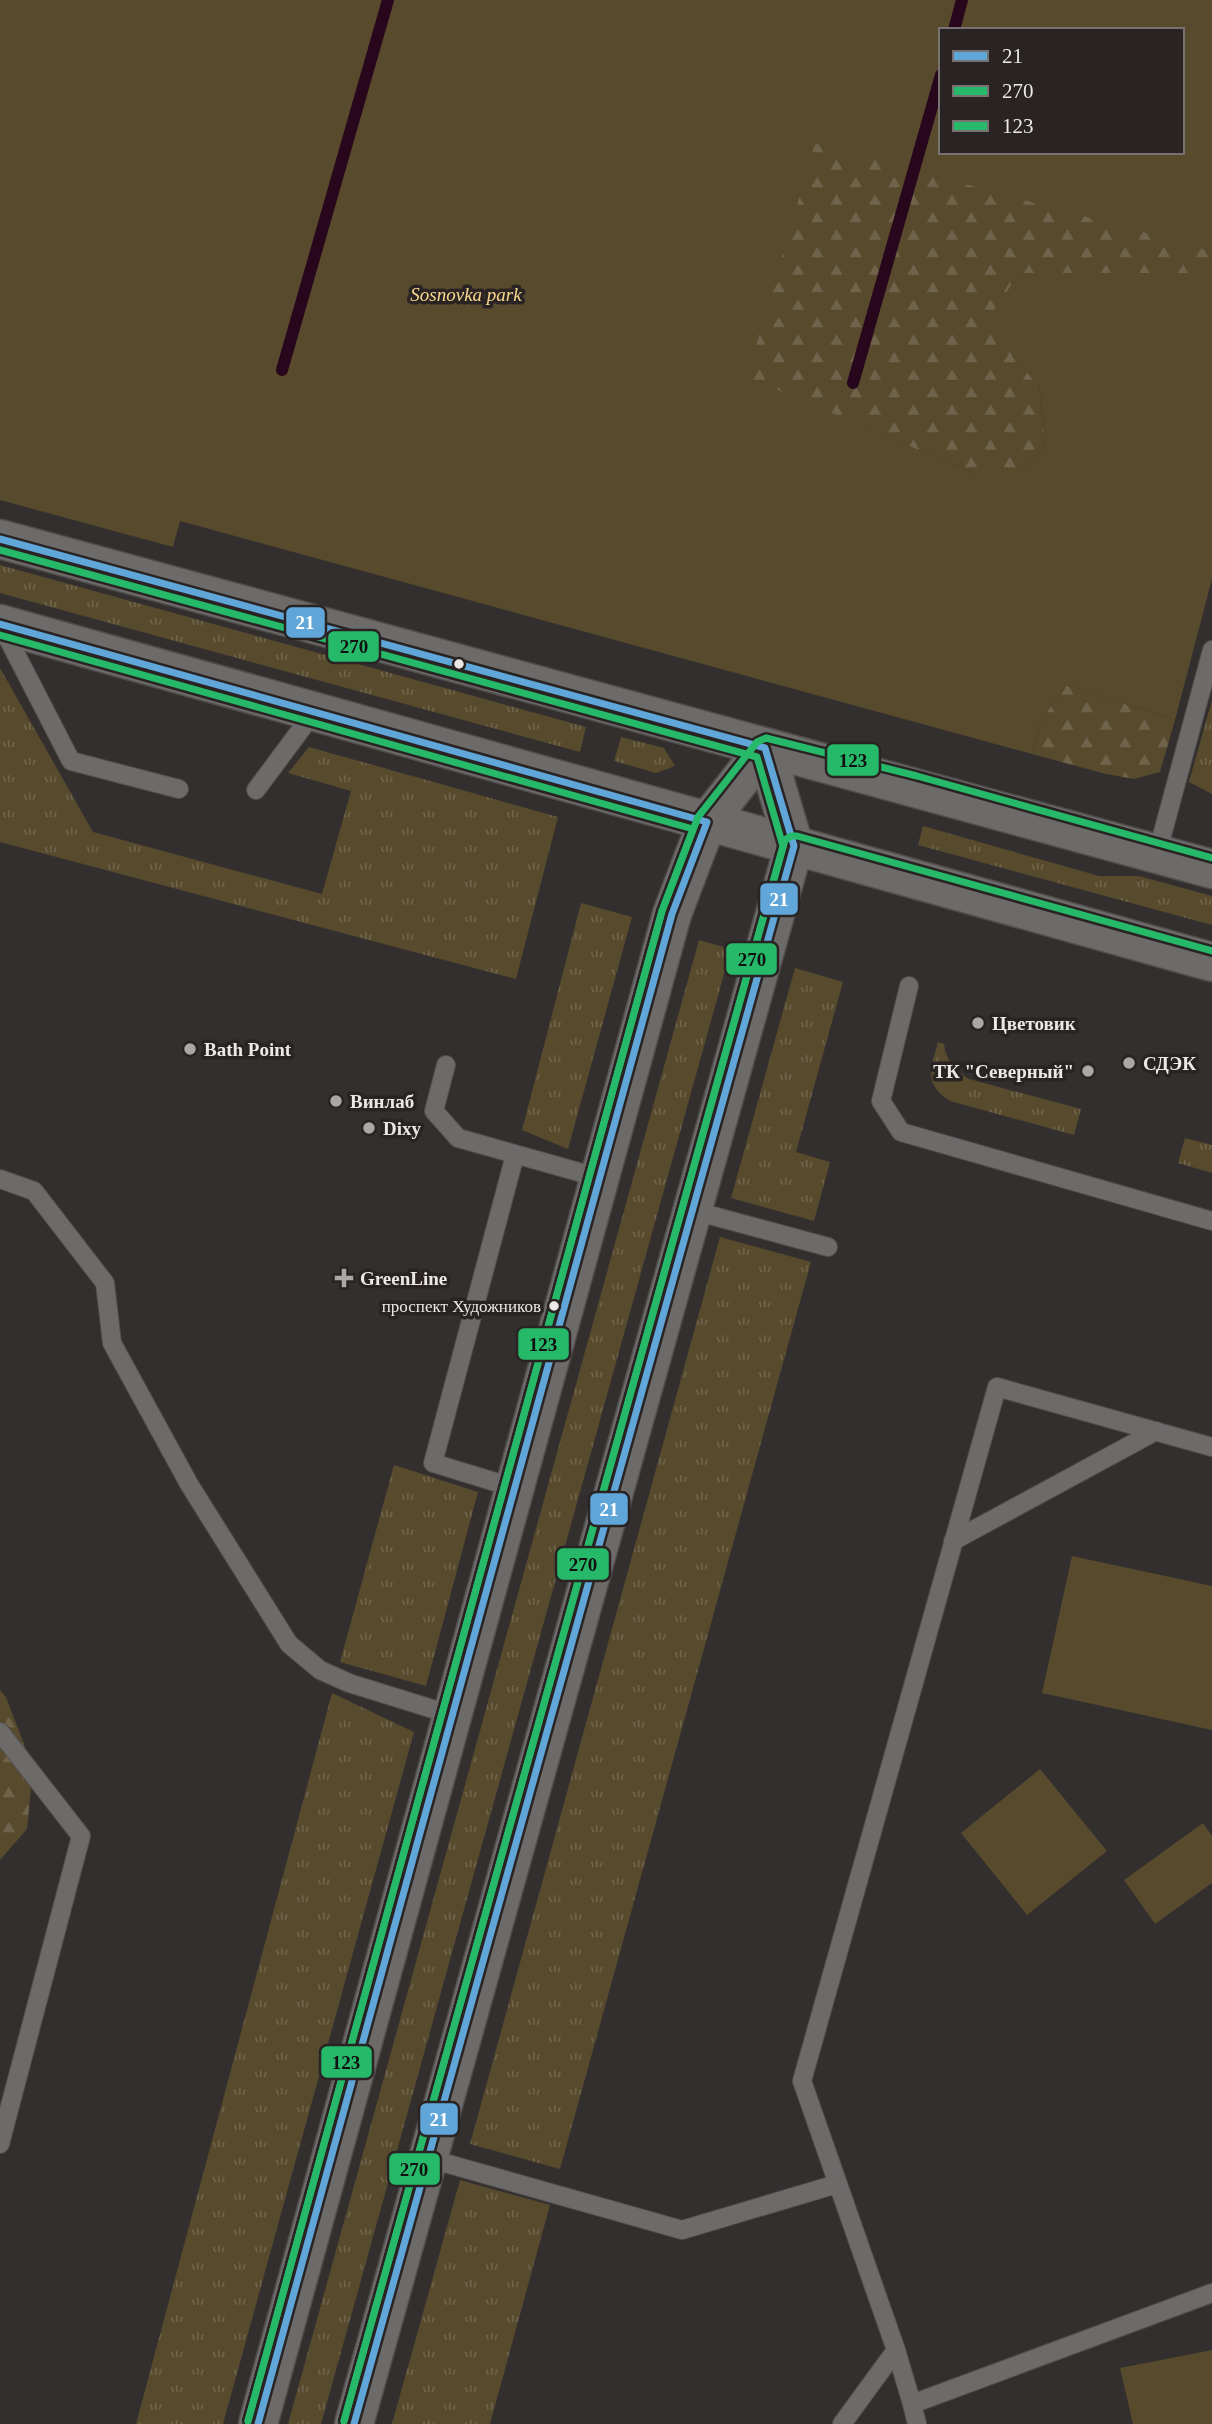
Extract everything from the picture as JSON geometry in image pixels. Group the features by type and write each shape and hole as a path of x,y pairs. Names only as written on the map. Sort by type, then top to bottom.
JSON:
{"street":[{"path":"0,539 1212,869"},
{"path":"0,624 1212,962"},
{"path":"258,2424 672,914 707,822 765,748"},
{"path":"354,2424 794,846 765,748"}],"lane":[{"path":"0,624 71,761 179,789"},
{"path":"1157,854 1212,650"},
{"path":"256,790 314,712"},
{"path":"909,986 881,1101 901,1132 1212,1221"},
{"path":"446,1065 434,1111 458,1138 600,1178"},
{"path":"515,1155 433,1463 515,1488"},
{"path":"0,1179 34,1191 105,1283 112,1342 189,1483 289,1644 320,1670 349,1683 452,1715"},
{"path":"691,1210 828,1247"},
{"path":"917,2424 896,2350 802,2081 997,1387 1212,1447"},
{"path":"953,1542 1156,1431"},
{"path":"0,1732 80,1836 0,2144"},
{"path":"427,2158 682,2230 837,2184"},
{"path":"912,2404 1212,2293"},
{"path":"842,2424 896,2350"}],"green space":[{"path":"0,0 1212,0 1212,273 1020,273 987,321 1039,387 1046,445 1019,474 975,474 747,378"},
{"name":"Sosnovka park","path":"0,0 1212,0 1212,251 815,143 747,377 975,474 1019,474 1046,445 1039,387 986,321 1020,273 1212,273 1212,579 1175,720 1066,685 1041,720 1032,754 180,521 173,547 0,500"},
{"path":"0,565 586,727 580,752 0,593"},
{"path":"0,668 93,832 322,894 351,791 288,773 309,747 558,817 516,979 0,842"},
{"path":"1066,685 1175,720 1160,772 1134,779 1032,754 1041,720"},
{"path":"1212,700 1212,794 1189,782"},
{"path":"621,737 664,748 675,766 656,773 614,761"},
{"path":"923,826 1099,876 1139,876 1212,896 1212,925 918,845"},
{"path":"581,903 632,917 568,1149 522,1130"},
{"path":"699,940 731,949 321,2424 288,2424"},
{"path":"795,968 843,982 796,1152 830,1162 814,1221 731,1198"},
{"path":"938,1042 944,1044 952,1064 969,1079 1081,1109 1074,1135 950,1101 941,1095 932,1082 931,1075"},
{"path":"1185,1138 1212,1145 1212,1173 1178,1163"},
{"path":"720,1237 811,1262 560,2169 470,2144"},
{"path":"394,1465 478,1492 426,1686 340,1662"},
{"path":"1072,1556 1212,1586 1212,1730 1042,1693"},
{"path":"0,1690 6,1697 33,1768 27,1829 0,1860"},
{"path":"332,1693 414,1732 223,2424 136,2424"},
{"path":"1040,1769 1107,1851 1027,1915 961,1833"},
{"path":"1203,1823 1212,1836 1212,1883 1155,1924 1124,1880"},
{"path":"460,2180 550,2205 490,2424 392,2424"},
{"path":"1212,2350 1212,2424 1133,2424 1120,2368"}],"waterway":[{"path":"282,370 388,0"},
{"path":"955,28 962,0"},
{"path":"853,383 939,82"}],"transit line":[{"name":"21","path":"0,539 765,748 794,846 354,2424"},
{"name":"270","path":"0,550 757,757 783,846 344,2421"},
{"name":"21","path":"0,624 707,822 672,914 258,2424"},
{"name":"270","path":"0,635 693,829 662,911 248,2421"},
{"name":"123","path":"248,2421 662,911 698,817 757,742 766,738 917,776 1212,858"},
{"name":"123","path":"344,2421 785,840 797,836 1212,951"}],"place":[{"name":"Цветовик","path":"978,1023"},
{"name":"Bath Point","path":"190,1049"},
{"name":"СДЭК","path":"1129,1063"},
{"name":"ТК \"Северный\"","path":"1088,1071"},
{"name":"Винлаб","path":"336,1101"},
{"name":"Dixy","path":"369,1128"},
{"name":"GreenLine","path":"344,1278"},
{"name":"проспект Художников","path":"554,1306"}]}
